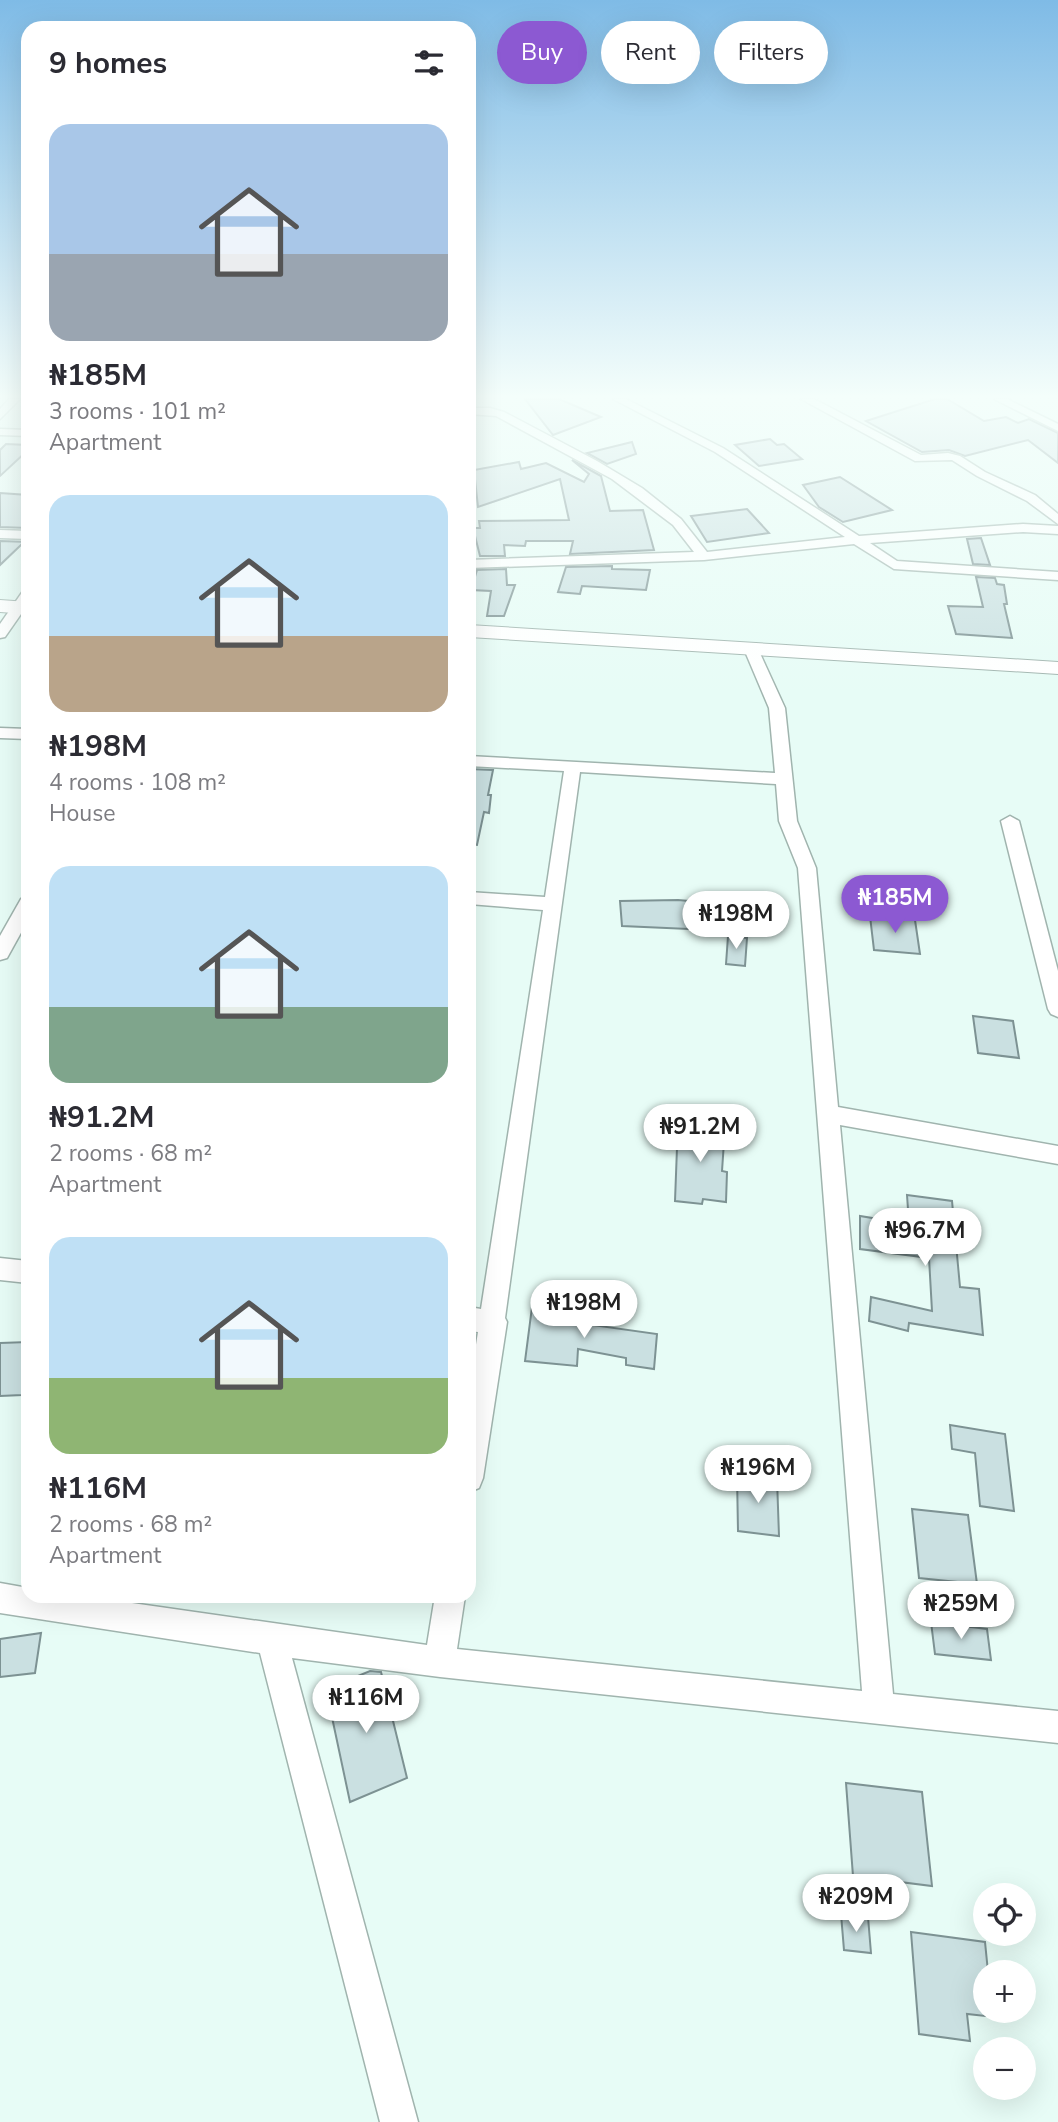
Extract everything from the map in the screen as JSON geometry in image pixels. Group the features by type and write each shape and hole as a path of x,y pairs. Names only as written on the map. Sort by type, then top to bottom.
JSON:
{"street":[{"path":"648,498 678,523 704,556"},
{"path":"794,498 888,562 907,568 1058,576"},
{"path":"1031,498 1058,520"},
{"path":"476,564 704,556 855,540 1023,528 1058,530"},
{"path":"0,534 21,535"},
{"path":"0,634 19,604"},
{"path":"476,631 1058,668"},
{"path":"751,649 777,708 788,821 807,868 879,1707"},
{"path":"0,733 21,734"},
{"path":"476,761 784,779"},
{"path":"476,1386 481,1320 554,904 573,767"},
{"path":"1010,821 1058,1009"},
{"path":"476,898 554,904"},
{"path":"0,953 21,916"},
{"path":"827,1114 1058,1155"},
{"path":"0,1269 21,1271"},
{"path":"0,1598 21,1601"},
{"path":"32,1603 272,1640 440,1662 1058,1727"},
{"path":"440,1662 449,1603"},
{"path":"272,1640 400,2122"}],"building":[{"path":"0,498 21,498 21,528 0,527"},
{"path":"477,498 504,498 478,507"},
{"path":"564,498 607,498 610,511 643,510 654,550 570,554 573,541 526,541 525,546 504,545 505,556 480,556 476,540 479,521 569,520"},
{"path":"812,498 873,498 892,510 843,522 819,507"},
{"path":"747,509 769,533 707,542 691,516"},
{"path":"981,538 990,565 973,564 967,539"},
{"path":"0,541 21,542 21,545 0,565"},
{"path":"612,566 612,569 650,570 646,590 582,586 580,594 558,592 566,567"},
{"path":"506,569 507,585 515,585 504,616 487,616 491,591 476,590 477,570"},
{"path":"976,577 995,578 997,584 1004,585 1007,604 1004,604 1012,638 956,634 948,606 983,607"},
{"path":"476,769 493,770 488,795 491,795 489,813 484,812 477,845"},
{"path":"678,900 711,903 711,930 622,926 620,901"},
{"path":"870,916 915,920 920,954 874,950"},
{"path":"728,936 747,938 745,966 726,964"},
{"path":"973,1016 1013,1021 1019,1058 978,1053"},
{"path":"678,1121 725,1127 722,1171 727,1172 726,1202 703,1199 702,1204 675,1201"},
{"path":"907,1195 952,1201 960,1287 979,1289 983,1335 909,1323 908,1331 869,1321 871,1297 932,1311 929,1258 860,1249 860,1216 909,1224"},
{"path":"532,1307 579,1312 578,1323 657,1334 654,1369 626,1365 626,1358 578,1349 577,1366 525,1361"},
{"path":"21,1342 21,1395 0,1396 0,1343"},
{"path":"950,1425 1005,1434 1014,1511 980,1506 975,1453 952,1449"},
{"path":"737,1475 777,1479 779,1536 738,1531"},
{"path":"912,1509 968,1515 977,1584 919,1578"},
{"path":"931,1622 987,1629 991,1660 935,1654"},
{"path":"41,1633 35,1673 0,1677 0,1639"},
{"path":"370,1671 381,1672 407,1778 350,1802 326,1689"},
{"path":"846,1783 922,1792 932,1886 853,1876"},
{"path":"841,1914 868,1917 871,1953 844,1950"},
{"path":"911,1932 973,1940 973,1946 985,1946 987,1960 973,1960 973,2015 967,2014 970,2041 919,2034"}]}
